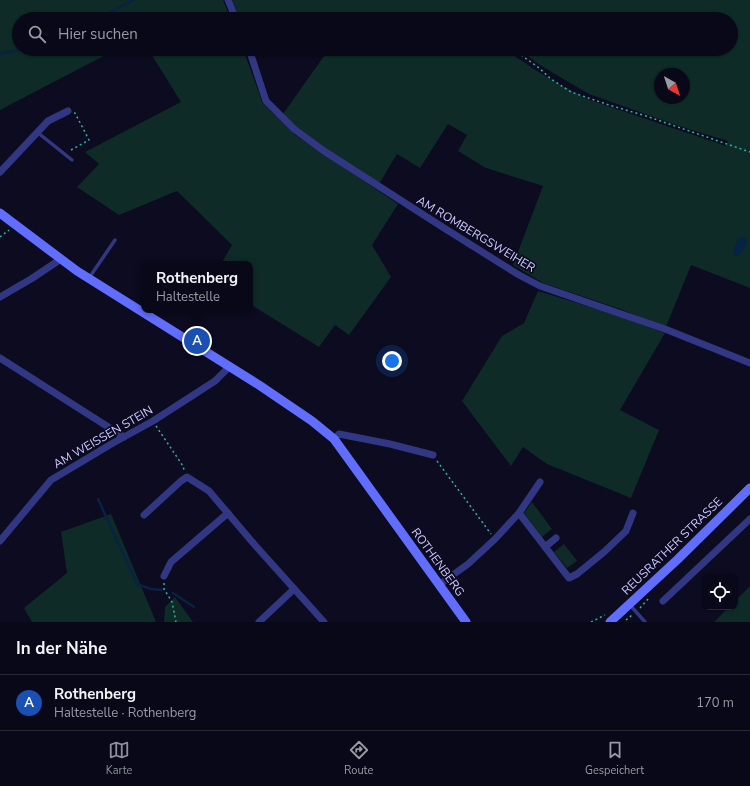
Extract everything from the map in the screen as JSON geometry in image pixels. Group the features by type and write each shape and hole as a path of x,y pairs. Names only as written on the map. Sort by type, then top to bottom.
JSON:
{"street":[{"path":"228,0 233,12"},
{"name":"AM ROMBERGSWEIHER","path":"250,56 266,101 294,129 324,151 515,272 540,286 665,329 750,363"},
{"path":"0,172 48,121 68,111"},
{"name":"ROTHENBERG","path":"0,213 60,259 141,310"},
{"path":"0,297 31,279 60,259"},
{"name":"ROTHENBERG","path":"145,313 259,384 312,421 334,440 466,622"},
{"path":"0,358 124,437"},
{"name":"AM WEISSEN STEIN","path":"0,541 51,480 124,437 153,422 216,381 230,366"},
{"path":"334,440 339,434 390,444 433,455"},
{"path":"144,515 187,477 209,491 324,622"},
{"path":"439,585 468,564 496,539 519,513 540,482"},
{"name":"REUSRATHER STRASSE","path":"610,622 677,560 750,488"},
{"path":"164,576 171,562 228,513"},
{"path":"519,513 569,578 577,574 604,552 626,531 634,513"},
{"path":"663,601 750,519"},
{"path":"545,547 556,538"},
{"path":"259,622 294,589"}],"lane":[{"path":"37,132 72,160"},
{"path":"89,278 115,240"},
{"path":"630,604 645,622"}],"path":[{"path":"523,56 551,79 572,92 750,152"},
{"path":"68,111 75,113 89,140 71,150"},
{"path":"0,237 15,225"},
{"path":"153,422 183,466 187,477"},
{"path":"433,455 496,539"},
{"path":"164,576 164,589 172,602 176,622"},
{"path":"623,622 636,612"}],"green space":[{"path":"0,0 223,0 228,12 12,12 12,56 104,56 0,110"},
{"path":"232,0 750,0 750,288 691,265 666,327 620,309 543,283 513,265 543,186 486,168 458,151 467,135 448,124 420,168 397,154 379,184 326,149 296,127 283,114 324,56 514,56 537,71 587,99 726,146 728,141 682,127 589,94 540,65 528,56 738,56 738,12 237,12"},
{"path":"152,56 246,56 263,104 294,134 398,204 372,245 391,277 349,335 335,325 319,347 253,306 253,261 223,261 232,245 177,191 119,215 77,187 99,164 85,152 181,102"},
{"path":"538,291 617,315 665,333 620,410 659,430 631,498 547,464 523,447 511,466 462,401 502,336 524,323"},
{"path":"532,502 552,529 542,537 524,513"},
{"path":"111,514 156,622 32,622 24,608 67,573 61,532"},
{"path":"564,544 577,561 567,568 554,552"},
{"path":"750,586 750,622 714,622 726,610 738,610 738,598"},
{"path":"175,597 193,622 164,622 165,607"}],"water":[{"path":"744,237 747,240 742,252 737,256 734,255 733,251 738,239"}],"waterway":[{"path":"110,12 134,0"},
{"path":"0,54 12,51"},
{"path":"98,499 137,584 151,589 162,590"},
{"path":"173,593 194,607"}],"place":[{"name":"Rothenberg","path":"197,341"}]}
